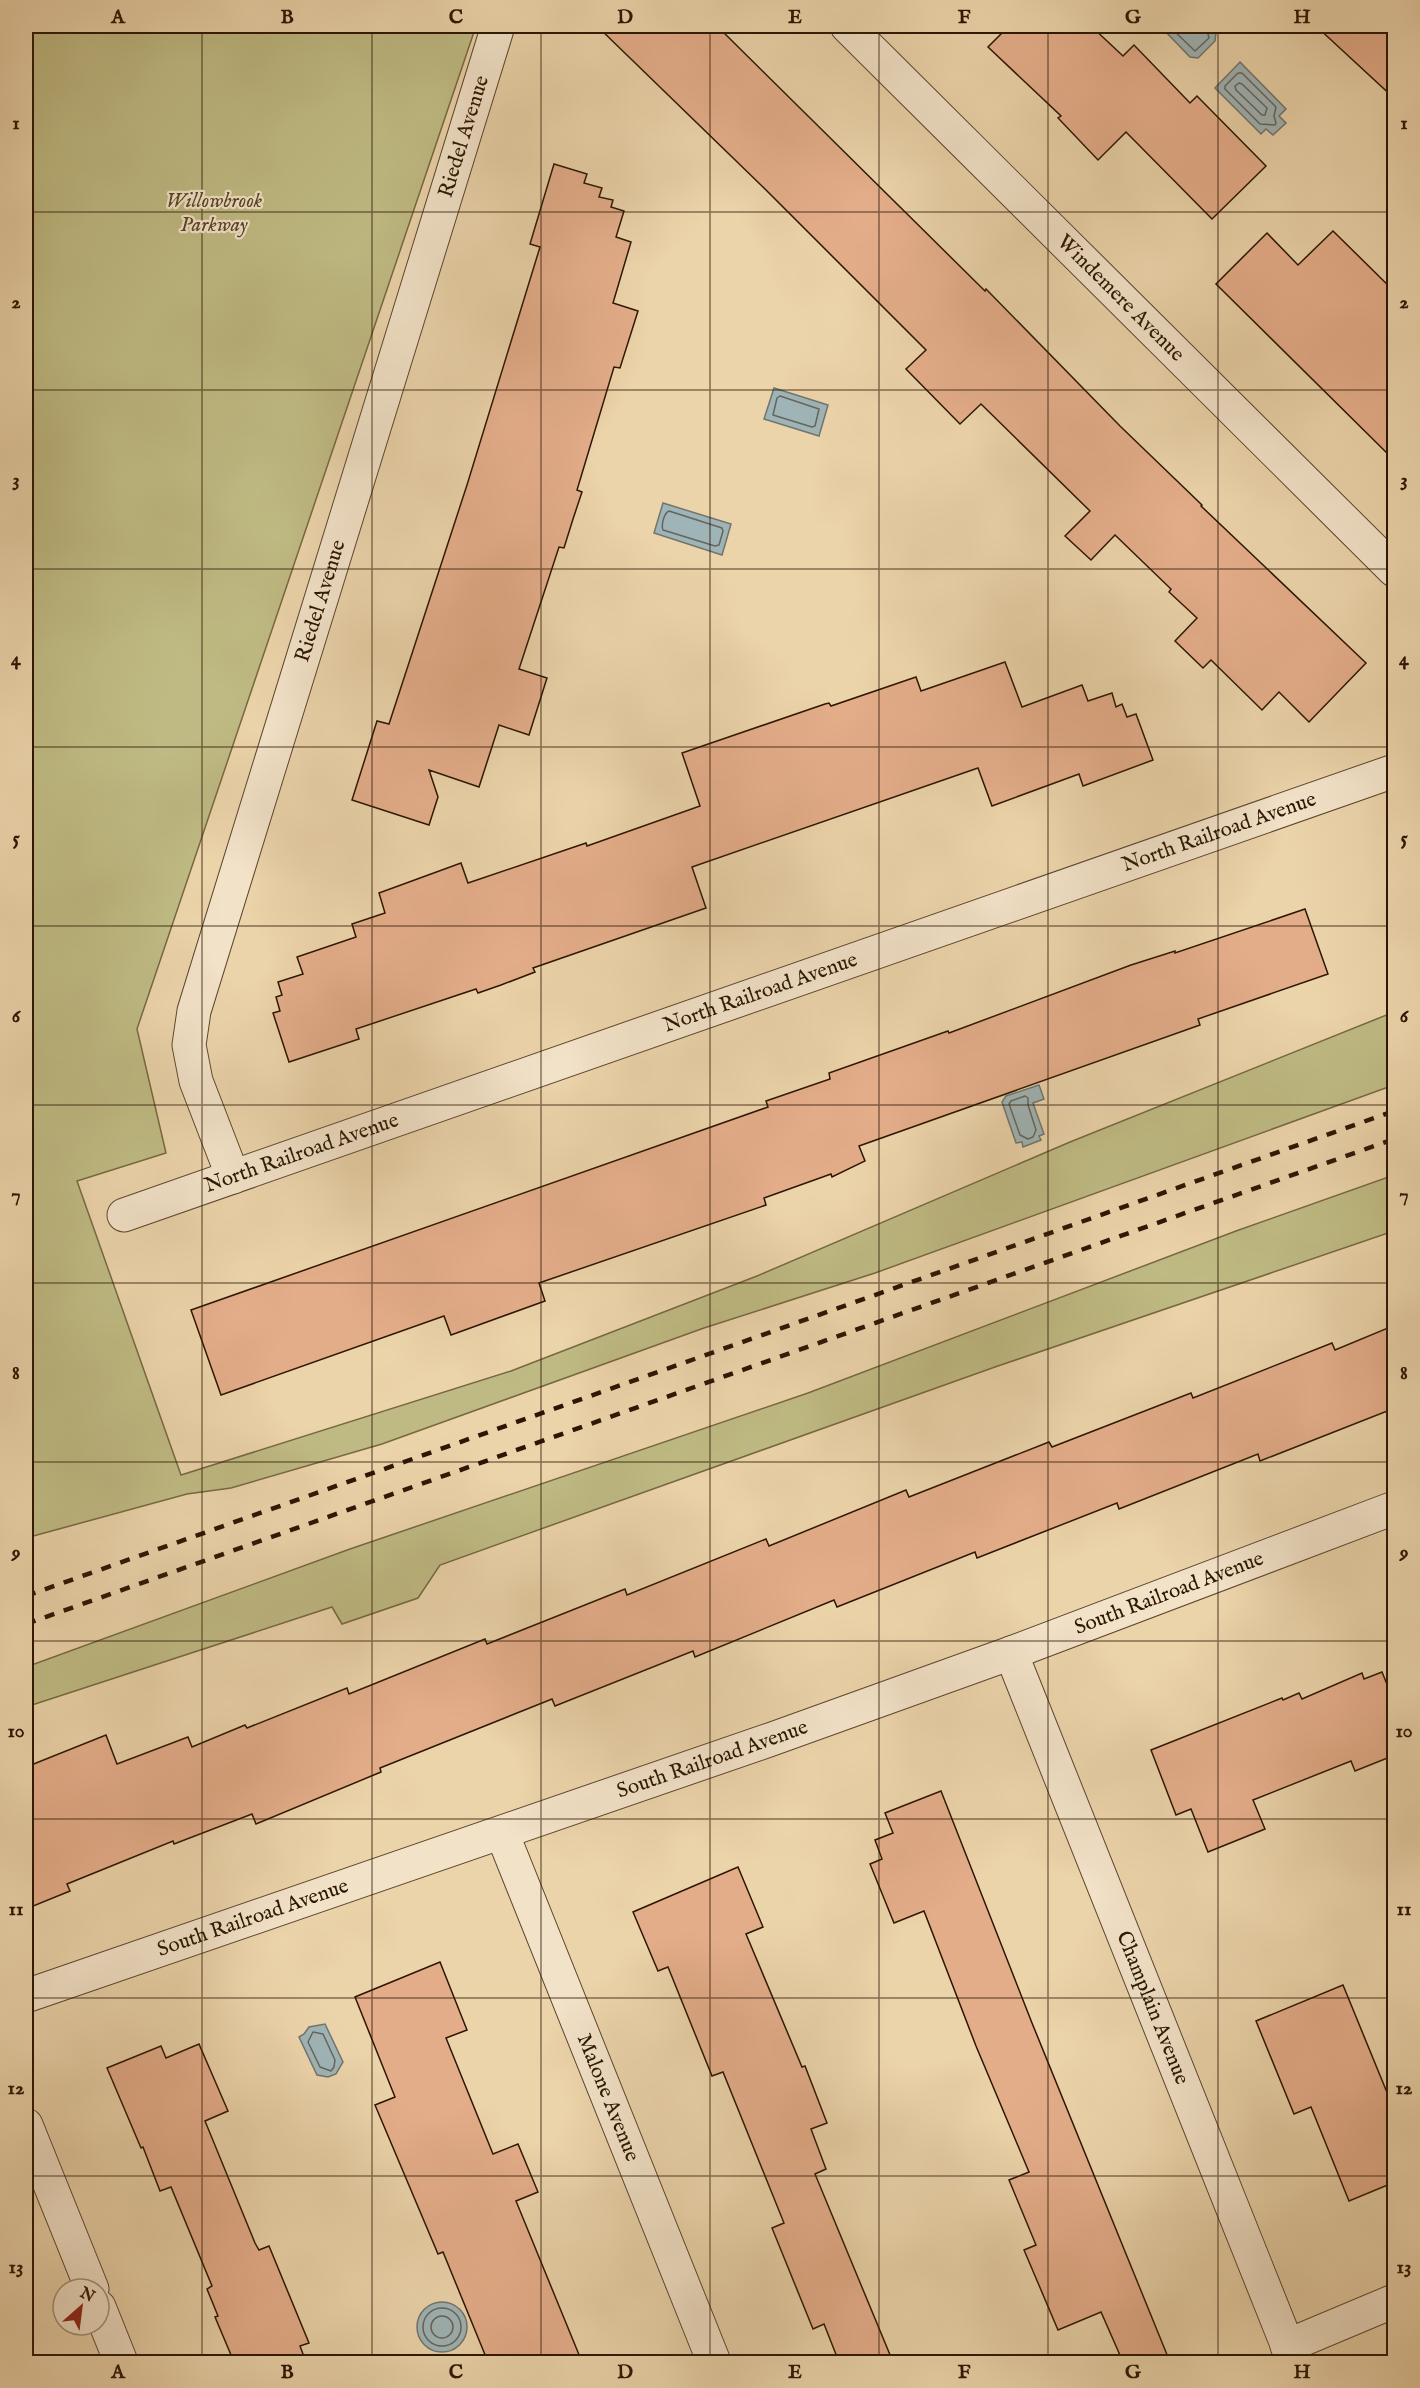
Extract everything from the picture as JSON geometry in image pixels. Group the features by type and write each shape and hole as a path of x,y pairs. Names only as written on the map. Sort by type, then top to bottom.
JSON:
{"street":[{"name":"Riedel Avenue","path":"233,1177 202,1098 194,1071 189,1045 194,1011 498,26"},
{"name":"Windemere Avenue","path":"847,26 1395,570"},
{"name":"North Railroad Avenue","path":"124,1215 1395,771"},
{"name":"South Railroad Avenue","path":"26,1996 502,1833 1011,1653 1395,1508"},
{"name":"Champlain Avenue","path":"1011,1653 1291,2354"},
{"name":"Malone Avenue","path":"502,1833 714,2362"},
{"path":"26,2125 87,2277"},
{"path":"1291,2354 1395,2301"},
{"path":"111,2337 121,2362"}],"green space":[{"name":"Willowbrook Parkway","path":"26,26 476,26 137,1029 166,1153 77,1181 181,1475 511,1371 757,1276 1070,1142 1394,1012 1394,1085 875,1273 704,1328 382,1444 231,1488 187,1494 26,1538"},
{"path":"1394,1175 1394,1231 995,1367 440,1565 418,1598 342,1624 332,1607 26,1707 26,1667 350,1549 808,1393 1236,1231"}],"water":[{"path":"1160,26 1210,26 1216,32 1215,41 1198,58 1190,57"},
{"path":"1240,62 1286,109 1279,116 1286,123 1273,135 1266,129 1261,134 1215,88"},
{"path":"774,388 828,405 819,436 764,419"},
{"path":"663,503 731,524 722,555 654,533"},
{"path":"1039,1085 1044,1099 1033,1103 1044,1134 1039,1136 1041,1140 1023,1147 1022,1142 1016,1143 1002,1102 1006,1096"},
{"path":"325,2024 343,2062 336,2074 328,2077 317,2075 299,2037 309,2027"},
{"path":"442,2302 456,2306 463,2313 467,2327 463,2341 456,2348 442,2352 428,2348 421,2341 417,2327 421,2313 428,2306"}],"building":[{"path":"597,26 717,26 985,291 986,289 1201,506 1366,663 1309,722 1279,692 1262,710 1211,660 1203,668 1175,641 1197,618 1169,592 1171,589 1115,535 1091,560 1065,536 1090,511 981,404 960,424 906,369 926,350"},
{"path":"1009,26 1091,26 1123,56 1134,45 1190,103 1197,96 1266,166 1212,219 1126,132 1098,160 1058,118 1061,116 988,47"},
{"path":"1316,26 1395,26 1395,99"},
{"path":"554,164 587,174 584,183 602,188 599,197 613,200 611,207 624,211 616,237 631,242 613,303 638,311 620,368 614,367 577,490 582,492 564,548 559,547 519,669 547,678 529,735 499,725 479,787 429,770 438,797 429,825 352,800 377,721 389,724 467,485 540,247 530,244"},
{"path":"1333,231 1395,292 1395,461 1216,284 1267,233 1298,265"},
{"path":"1005,662 1022,707 1082,685 1088,701 1112,693 1116,707 1122,704 1127,717 1136,714 1153,760 1083,786 1079,774 992,806 978,768 692,867 706,908 533,968 535,972 478,993 476,989 356,1029 359,1039 289,1062 273,1013 280,1011 276,997 282,995 278,982 303,974 297,957 356,937 352,924 385,913 379,893 461,863 468,883 586,843 587,846 700,806 682,753 825,704 829,703 831,706 916,677 921,691"},
{"path":"1305,909 1328,974 1198,1019 1200,1025 859,1146 865,1161 832,1177 831,1174 764,1198 766,1205 539,1283 545,1301 451,1335 444,1316 221,1395 191,1310 768,1107 766,1101 830,1079 829,1073 948,1031 949,1033 1131,965 1175,951 1175,953"},
{"path":"1395,1325 1395,1408 1260,1461 1258,1454 1119,1509 1117,1503 977,1558 975,1552 837,1607 834,1600 695,1657 693,1651 555,1706 552,1699 380,1768 381,1772 256,1824 252,1814 174,1844 173,1841 67,1884 70,1891 26,1909 26,1767 106,1735 117,1764 188,1737 192,1747 245,1725 247,1728 347,1688 349,1694 485,1639 487,1644 625,1589 627,1595 766,1539 769,1546 906,1490 909,1497 1049,1442 1052,1447 1191,1393 1193,1398 1332,1343 1335,1350"},
{"path":"1382,1672 1395,1704 1395,1755 1355,1771 1351,1761 1253,1800 1265,1829 1208,1852 1191,1809 1176,1815 1151,1750 1282,1698 1283,1700 1299,1693 1302,1699 1362,1673 1364,1679"},
{"path":"941,1791 1032,2023 1170,2362 1123,2362 1101,2312 1058,2330 1024,2250 1036,2245 1009,2180 1029,2172 976,2046 924,1911 894,1923 870,1864 882,1859 875,1840 893,1833 885,1813"},
{"path":"738,1867 763,1927 746,1934 802,2067 805,2066 827,2123 811,2129 826,2169 815,2174 893,2362 839,2362 824,2324 813,2329 772,2228 784,2223 723,2072 712,2076 668,1967 658,1971 633,1912"},
{"path":"440,1962 467,2030 446,2038 493,2154 518,2144 538,2192 516,2201 582,2362 488,2362 443,2252 438,2254 375,2105 395,2097 355,1997"},
{"path":"1343,1985 1395,2112 1395,2182 1349,2201 1311,2107 1294,2114 1256,2021"},
{"path":"199,2044 228,2111 205,2121 255,2243 259,2250 269,2246 309,2343 300,2346 306,2362 234,2362 215,2317 218,2316 207,2289 212,2286 171,2187 160,2191 107,2068 161,2046 166,2058"}],"railway":[{"path":"26,1596 1394,1111"},
{"path":"26,1624 1394,1139"}]}
